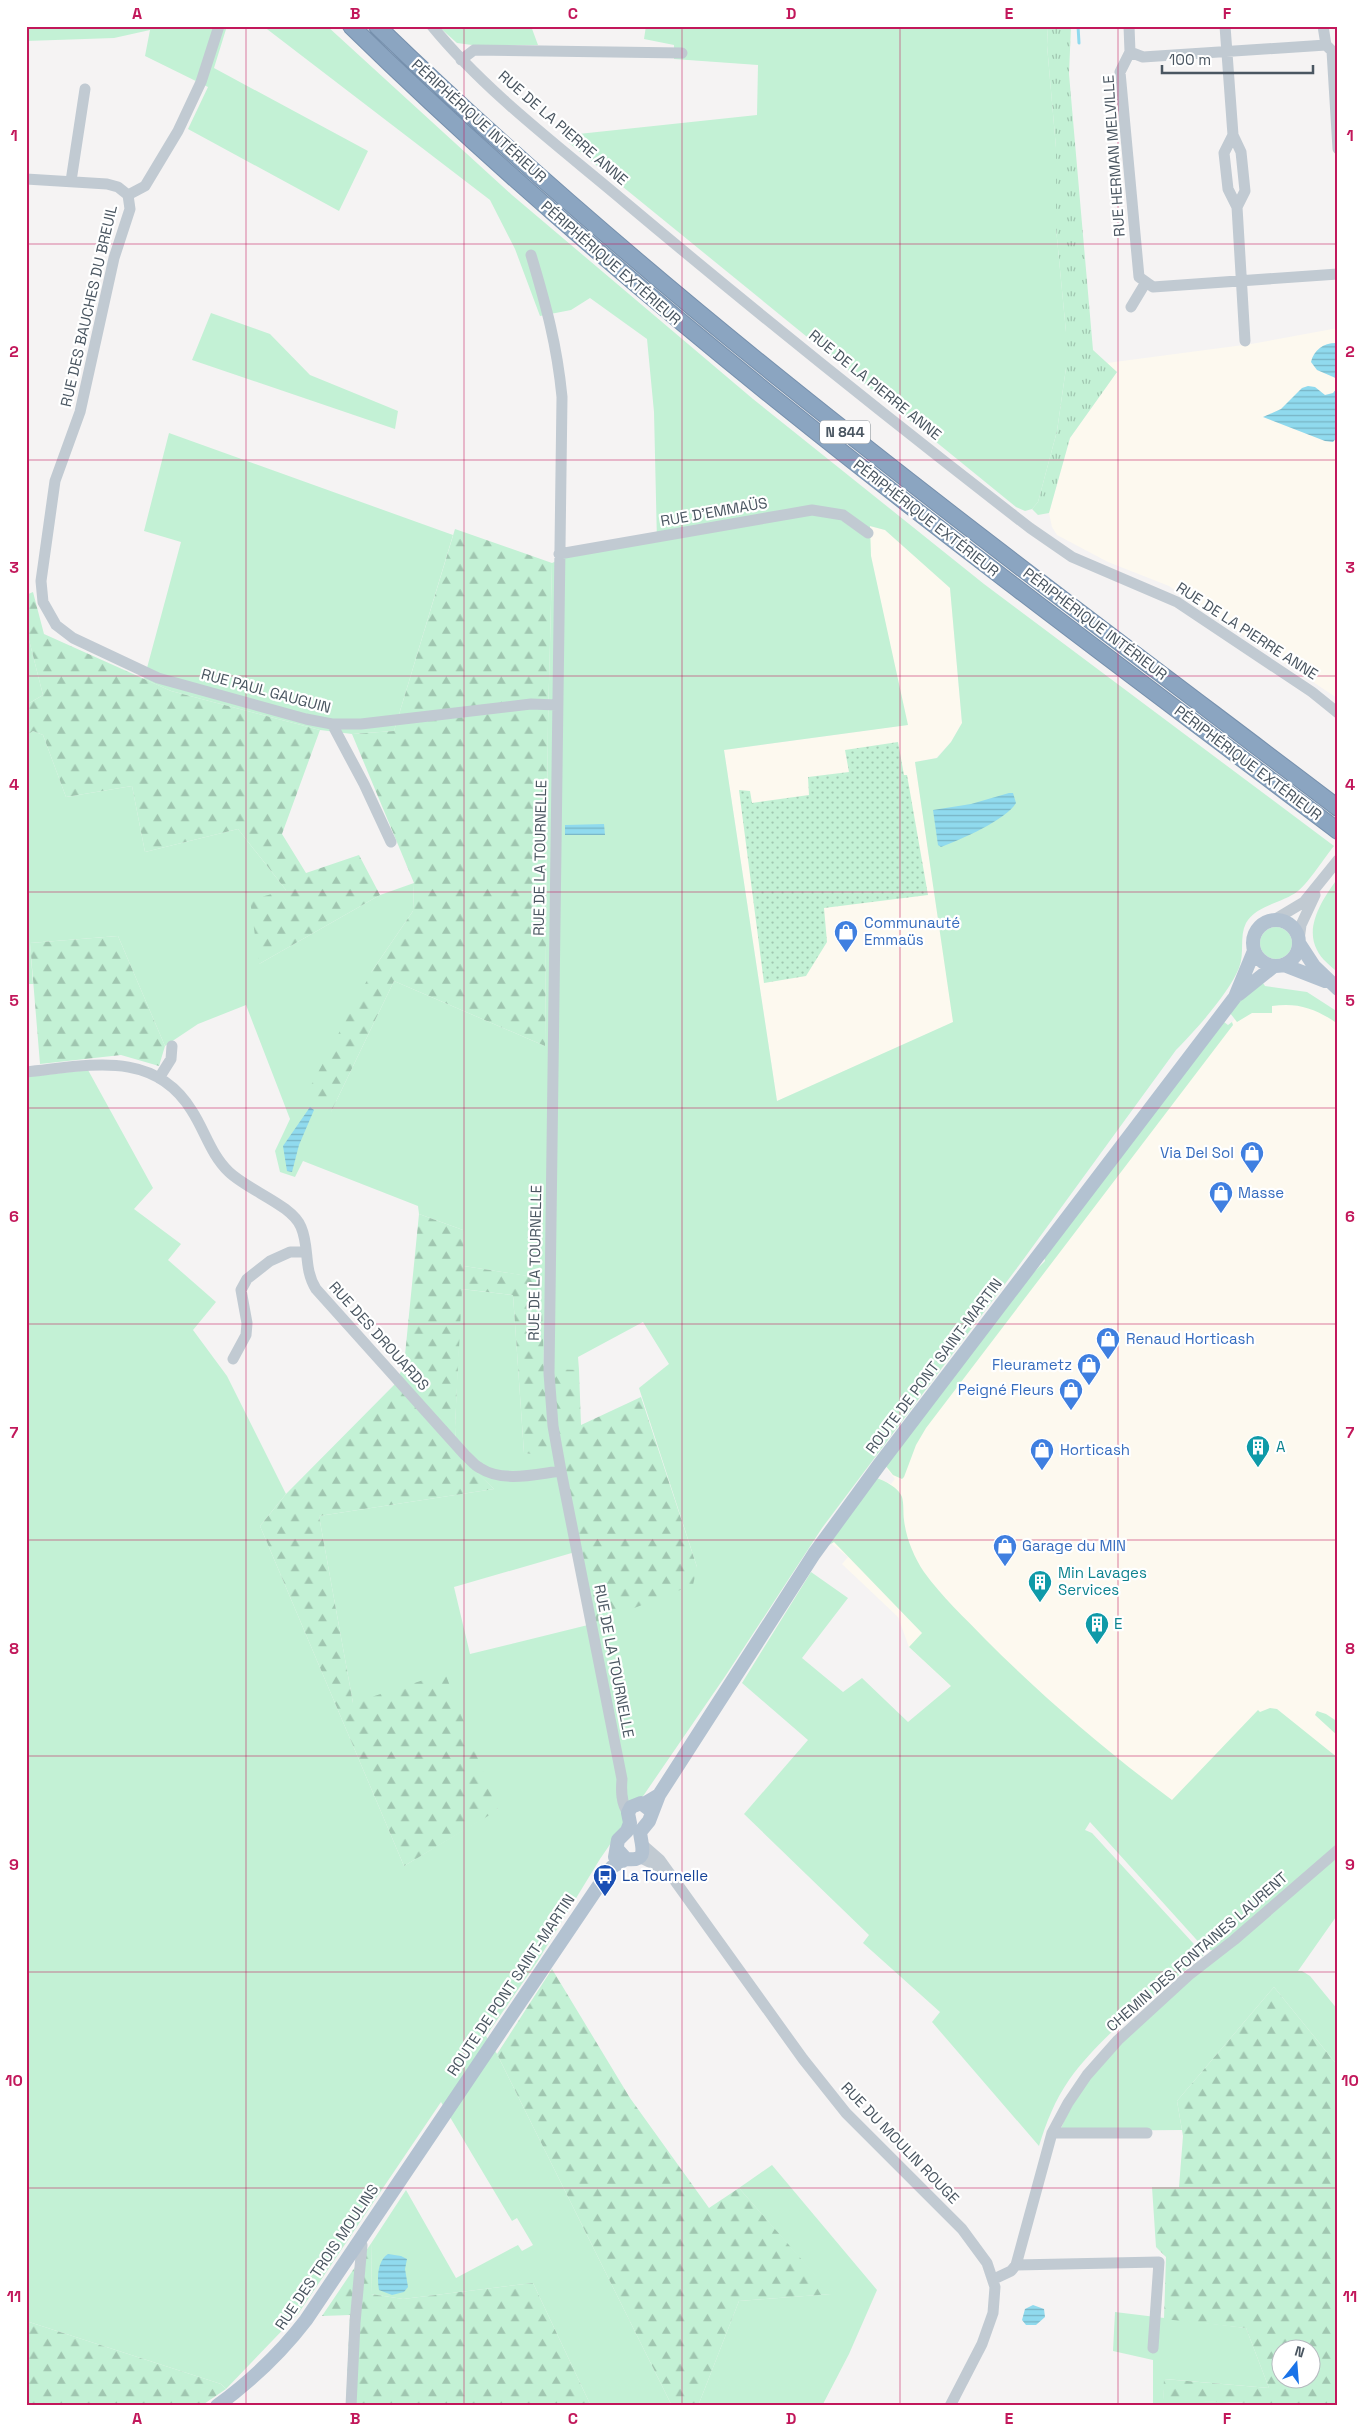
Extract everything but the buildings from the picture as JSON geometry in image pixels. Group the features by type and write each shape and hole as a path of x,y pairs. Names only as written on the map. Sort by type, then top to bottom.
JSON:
{"highway":[{"name":"PÉRIPHÉRIQUE EXTÉRIEUR","path":"351,26 476,145 560,220 725,358 970,552 1338,830"},
{"name":"PÉRIPHÉRIQUE INTÉRIEUR","path":"377,26 570,204 770,372 991,545 1338,808"}],"main road":[{"path":"1274,920 1289,925 1314,966 1335,987 1279,966 1262,962 1254,951 1253,942 1257,931 1264,924 1274,920"},
{"path":"1235,997 1296,954 1299,941"},
{"name":"ROUTE DE PONT SAINT-MARTIN","path":"639,1809 659,1795 814,1554 879,1465 1235,997 1254,951"},
{"path":"639,1809 649,1821 640,1832 631,1853 618,1840 627,1831 639,1809"},
{"name":"ROUTE DE PONT SAINT-MARTIN","path":"429,2136 612,1867 631,1853"},
{"name":"RUE DES TROIS MOULINS","path":"216,2406 250,2380 285,2346 314,2309 429,2136"}],"street":[{"name":"RUE DES BAUCHES DU BREUIL","path":"48,614 43,602 41,581 55,480 80,412 114,258 130,210 128,195 145,186 178,131 201,82 219,26"},
{"name":"RUE DE LA PIERRE ANNE","path":"432,26 461,60 546,135 671,240 1030,528 1072,557 1177,602 1304,686 1338,713"},
{"name":"RUE HERMAN MELVILLE","path":"1128,26 1130,52 1120,72 1139,277 1146,282"},
{"path":"1225,26 1233,135 1241,152 1245,190 1237,207"},
{"path":"1323,26 1326,44 1332,52 1338,149"},
{"path":"1130,52 1143,57 1326,44"},
{"path":"461,60 474,50 682,53"},
{"path":"71,181 85,89"},
{"path":"1233,135 1224,153 1228,188 1237,207 1245,341"},
{"path":"26,179 107,184 118,187 128,195"},
{"name":"RUE DE LA TOURNELLE","path":"531,255 552,324 562,397 549,1373 553,1426 561,1471 622,1779 639,1809"},
{"path":"1131,307 1146,282 1153,287 1338,274"},
{"name":"RUE D'EMMAÜS","path":"559,554 812,510 843,515 868,533"},
{"name":"RUE PAUL GAUGUIN","path":"48,614 56,625 73,638 158,678 306,719 332,724 361,724 531,704 557,705"},
{"path":"332,724 364,784 391,842"},
{"path":"1274,920 1304,902 1336,862"},
{"path":"1299,941 1301,924 1320,884"},
{"path":"159,1078 171,1059 172,1046"},
{"name":"RUE DES DROUARDS","path":"26,1072 115,1064 141,1069 159,1078 183,1098 213,1152 228,1171 249,1188 282,1206 296,1219 303,1234 308,1274 316,1289 465,1455 480,1469 498,1475 521,1476 561,1471"},
{"path":"233,1359 246,1336 247,1323 241,1290 247,1279 270,1261 290,1252 305,1252"},
{"name":"CHEMIN DES FONTAINES LAURENT","path":"1016,2265 1052,2133 1079,2087 1118,2040 1189,1975 1234,1940 1338,1850"},
{"name":"RUE DU MOULIN ROUGE","path":"631,1853 666,1870 803,2059 846,2113 972,2239 984,2258 994,2279 995,2300 986,2333 950,2406"},
{"path":"1052,2133 1147,2132"},
{"path":"351,2406 356,2307 362,2245 359,2241"},
{"path":"994,2279 1010,2271 1016,2265 1159,2262 1153,2348"}],"shaded area":[{"path":"1338,328 1337,698 1169,586 1108,562 1057,535 1052,527 1049,513 1070,438 1117,372 1107,363 1251,344"},
{"path":"869,526 885,530 950,587 962,723 951,742 936,758 915,762 954,1022 777,1101 724,750 907,725 871,556"},
{"path":"1303,993 1338,1015 1338,1770 1270,1713 1130,1861 1092,1819 909,1647 898,1617 842,1564 848,1557 832,1544 880,1479 891,1484 895,1479 887,1469 1210,1046 1235,1019"}],"green space":[{"path":"26,26 227,26 214,68 368,151 339,211 188,129 208,87 145,56 150,30 114,38 26,41"},
{"path":"263,26 327,26 512,195 753,399 984,584 1334,846 1303,887 1292,895 1263,908 1250,917 1244,928 1241,962 1228,989 1202,1022 1176,1050 1020,1264 822,1528 726,1675 600,1859 537,1962 486,2036 497,2054 672,2406 591,2406 533,2283 403,2299 371,2294 372,2242 406,2190 456,2278 518,2245 522,2251 533,2245 517,2218 512,2221 441,2102 298,2314 226,2389 221,2384 26,2321 26,1077 88,1070 153,1188 134,1209 181,1244 168,1260 216,1302 193,1330 227,1376 286,1494 260,1526 404,1866 498,1809 353,1703 319,1516 494,1489 456,1453 455,1427 461,1289 513,1295 524,1453 562,1455 582,1550 454,1587 470,1654 596,1623 697,1567 639,1388 669,1364 643,1322 578,1357 579,1370 544,1370 540,1278 464,1266 463,1230 419,1214 418,1206 303,1161 295,1177 280,1172 275,1151 290,1119 246,1005 198,1024 165,1046 118,936 30,943 33,984 26,984 26,736 33,731 43,735 66,797 132,786 145,852 238,829 286,890 259,964 380,895 414,883 413,911 372,971 331,1112 394,981 545,1046 548,722 552,563 572,554 657,542 654,412 647,339 590,298 571,310 540,316 515,249 490,200","holes":["870,526 885,530 950,588 962,723 951,742 937,758 915,762 953,1022 777,1101 724,750 908,725 871,556"]},
{"path":"438,26 531,26 538,45 472,45 457,43"},
{"path":"646,26 1048,26 1047,45 1056,148 1056,228 1066,332 1066,368 1057,431 1038,502 1032,509 1025,511 1016,507 569,143 569,135 757,115 758,65 674,59 674,45 644,39"},
{"path":"1048,26 1071,26 1069,74 1093,350 1117,372 1070,438 1049,513 1038,515 1032,509 1038,502 1057,431 1066,368 1066,332 1056,228 1056,148 1047,45"},
{"path":"211,313 270,334 310,375 398,411 395,429 192,360"},
{"path":"169,433 453,535 394,731 352,734 320,730 171,691 144,679 181,542 144,531"},
{"path":"455,529 552,563 548,722 545,1046 394,981 331,1112 308,1091 372,971 413,911 414,883 352,734 394,731"},
{"path":"33,592 44,634 171,691 320,730 282,834 306,873 359,855 380,895 259,964 250,900 286,890 238,829 145,852 132,786 66,797 43,735 33,731 26,736 26,705 43,695 26,628 26,595"},
{"path":"26,628 43,695 26,705"},
{"path":"898,742 904,775 907,775 928,895 824,908 827,942 806,976 764,983 739,790 750,791 752,803 809,795 808,777 849,772 845,750"},
{"path":"1338,878 1338,973 1319,953 1314,941 1313,931 1317,912"},
{"path":"1276,927 1288,931 1292,943 1288,955 1276,959 1264,955 1260,943 1264,931"},
{"path":"118,936 165,1046 159,1066 121,1055 40,1064 30,943"},
{"path":"1261,980 1265,986 1307,992 1338,1012 1338,1024 1315,1011 1290,1005 1272,1006 1272,1013 1252,1013 1237,1022 1230,1013"},
{"path":"1224,1022 1228,1025 1232,1022 1233,1025 926,1428 916,1445 904,1477 902,1479 893,1475 885,1465 1033,1273 1045,1261 1044,1257"},
{"path":"419,1214 463,1230 464,1266 541,1278 544,1369 579,1370 581,1425 641,1397 697,1567 693,1585 596,1623 561,1455 547,1456 524,1453 513,1295 462,1289 455,1427 456,1452 494,1489 319,1516 353,1703 445,1673 498,1810 404,1866 260,1526 286,1494 395,1384 404,1365"},
{"path":"876,1478 891,1485 902,1497 905,1527 914,1554 924,1572 946,1599 1008,1662 1053,1703 1099,1743 1172,1800 1258,1710 1260,1712 1270,1708 1277,1709 1338,1758 1338,1844 1214,1951 1204,1948 1090,1822 1085,1830 1092,1833 1204,1955 1132,2013 1083,2062 1059,2096 1039,2146 932,2022 940,2012 863,1943 869,1935 744,1814 808,1740 742,1683 811,1572 848,1598 802,1658 843,1692 862,1678 908,1722 951,1686 909,1647 922,1633 834,1542 829,1545"},
{"path":"1317,1711 1326,1714 1338,1722 1338,1736 1315,1715"},
{"path":"1338,1856 1338,1914 1298,1971 1302,1971 1310,1976 1338,2010 1338,2066 1274,1987 1177,2101 1182,2130 1060,2131 1088,2080 1127,2036 1171,1996"},
{"path":"552,1969 630,2098 709,2208 739,2188 832,2294 739,2301 698,2406 672,2406 497,2054"},
{"path":"1274,1987 1338,2066 1338,2406 1163,2400 1164,2379 1269,2388 1246,2328 1164,2319 1166,2257 1156,2247 1152,2187 1179,2187 1183,2136 1177,2101"},
{"path":"772,2165 877,2290 849,2354 822,2406 698,2406 739,2301 831,2294 739,2188"},
{"path":"372,2242 371,2294 403,2299 533,2283 591,2406 346,2406 350,2315 322,2316"},
{"path":"1115,2312 1246,2328 1269,2388 1165,2379 1163,2399 1302,2406 1153,2406 1153,2360 1113,2351"},
{"path":"26,2321 221,2384 226,2389 201,2406 26,2406"}],"water":[{"path":"1338,343 1338,379 1317,370 1311,362 1312,357 1321,347"},
{"path":"1308,386 1315,387 1325,395 1333,393 1338,387 1338,436 1333,442 1325,441 1263,417 1281,409 1302,388"},
{"path":"1013,793 1016,803 1003,816 959,840 941,847 938,845 933,810 971,804"},
{"path":"604,824 605,835 565,835 565,825"},
{"path":"310,1107 314,1110 299,1145 292,1172 287,1171 283,1146"},
{"path":"388,2254 407,2259 405,2269 408,2287 404,2292 392,2295 379,2290 378,2276 380,2266 384,2257"},
{"path":"1033,2305 1044,2309 1045,2317 1036,2325 1026,2325 1022,2320 1025,2309"}],"waterway":[{"path":"1078,26 1079,43"}],"place":[{"name":"Communauté Emmaüs","path":"846,953"},
{"name":"Via Del Sol","path":"1252,1174"},
{"name":"Masse","path":"1221,1214"},
{"name":"Renaud Horticash","path":"1108,1360"},
{"name":"Fleurametz","path":"1089,1386"},
{"name":"Peigné Fleurs","path":"1071,1411"},
{"name":"A","path":"1258,1468"},
{"name":"Horticash","path":"1042,1471"},
{"name":"Garage du MIN","path":"1005,1567"},
{"name":"Min Lavages Services","path":"1040,1603"},
{"name":"E","path":"1097,1645"},
{"name":"La Tournelle","path":"605,1897"}]}
